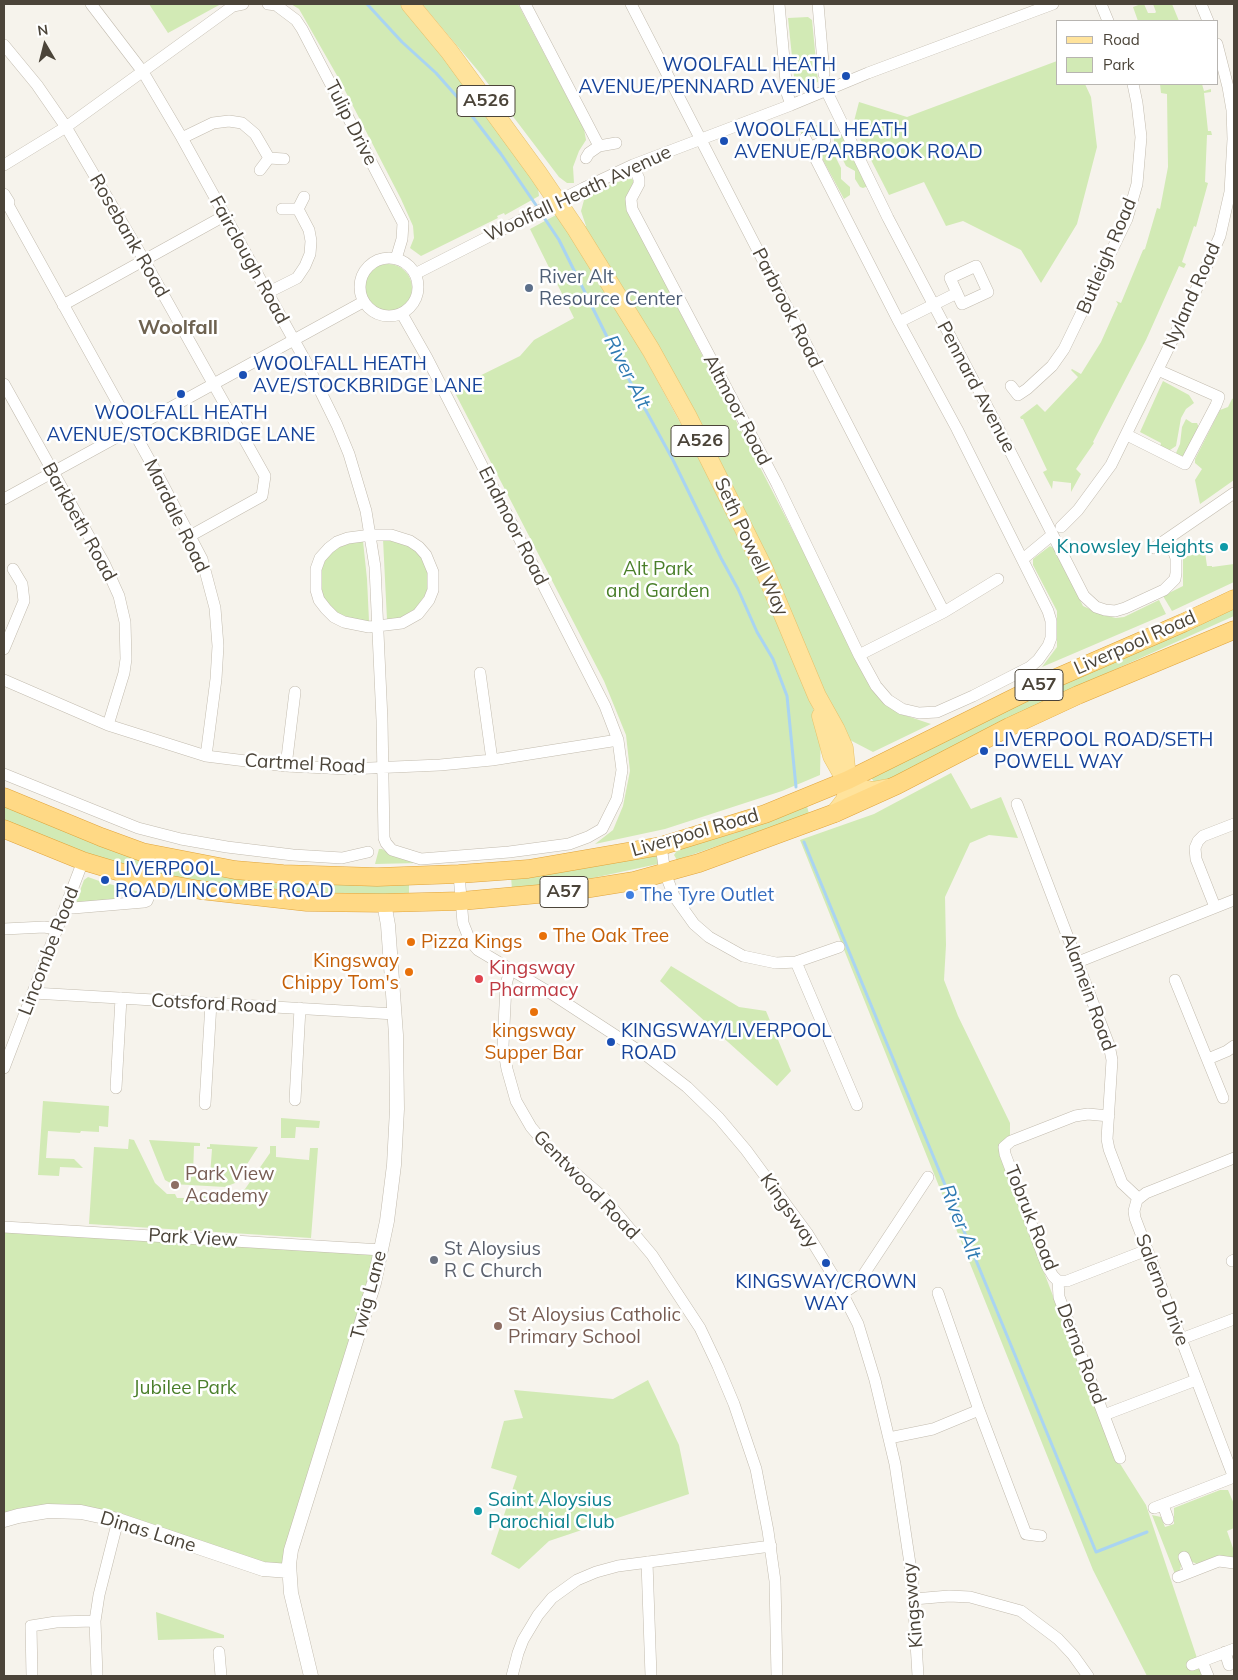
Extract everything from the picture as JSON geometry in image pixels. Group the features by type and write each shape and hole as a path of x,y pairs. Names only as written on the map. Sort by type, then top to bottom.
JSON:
{"highway":[{"name":"Liverpool Road","path":"4,797 142,852 235,870 283,874 377,877 528,869 661,846 765,814 848,780 1040,685 1184,623 1234,599"},
{"name":"Liverpool Road","path":"4,829 84,861 131,876 200,890 307,902 384,904 460,901 572,891 634,882 699,863 836,813 1009,727 1070,699 1234,630"}],"main road":[{"name":"Seth Powell Way","path":"410,4 449,51 542,178 550,204 576,228 687,416 763,566 817,696 826,739 832,756 848,780"},
{"path":"836,813 845,800 848,780 864,789 872,790 891,787"}],"street":[{"name":"Fairclough Road","path":"91,4 143,72 182,138 325,399 349,454 359,484 371,535 375,567 379,626 384,838 386,844 392,850 421,859 509,852 569,844 588,837 602,829 617,799 622,770 618,740"},
{"path":"4,164 66,126 233,6 243,4"},
{"name":"Tulip Drive","path":"268,4 276,5 296,20 302,29 402,223 402,239 396,259"},
{"path":"525,4 600,146"},
{"name":"Parbrook Road","path":"631,4 944,612"},
{"path":"779,4 787,93 791,104"},
{"path":"818,4 824,74"},
{"name":"Woolfall Heath Avenue","path":"415,274 550,204 632,165 1053,4"},
{"path":"1101,4 1108,20"},
{"path":"1201,4 1208,20"},
{"name":"Rosebank Road","path":"4,45 37,85 66,126 144,260 265,476 262,496 190,536"},
{"name":"Nyland Road","path":"1062,527 1093,491 1111,465 1127,435 1213,253 1225,219 1233,158 1232,110 1218,48"},
{"name":"Butleigh Road","path":"1011,386 1018,395 1027,389 1052,366 1064,349 1127,219 1137,184 1141,137 1138,103 1132,85"},
{"name":"Pennard Avenue","path":"826,90 933,305 1084,596 1096,607 1115,611 1164,590 1175,579 1176,558 1169,539"},
{"path":"182,138 213,123 229,121 242,123 256,134 270,158"},
{"name":"Pennard Avenue","path":"825,140 807,143 899,322 957,429 1022,559"},
{"path":"586,158 600,146 616,143"},
{"path":"270,158 284,158"},
{"path":"260,170 270,158"},
{"name":"Altmoor Road","path":"632,165 639,179 639,184 631,199 632,209 777,484 859,655"},
{"name":"Mardale Road","path":"4,194 9,202 7,203 202,560 215,608 218,646 216,679 206,756"},
{"path":"298,209 304,197"},
{"path":"282,209 298,209"},
{"path":"268,293 297,278 310,254 311,241 309,230 298,209"},
{"path":"63,305 224,216"},
{"path":"396,259 405,263 415,274 418,282 418,292 410,308 402,314 385,317 369,309 360,293 360,283 363,273 370,265 378,260 396,259"},
{"path":"899,322 957,293"},
{"path":"4,499 364,302"},
{"name":"Endmoor Road","path":"402,314 427,358 606,706 618,740"},
{"name":"Nyland Road","path":"1127,435 1185,464 1216,405 1219,397 1158,370"},
{"name":"Barkbeth Road","path":"4,384 105,565 119,596 125,622 126,659 108,725"},
{"path":"1154,548 1234,493"},
{"path":"371,535 391,535 410,541 426,555 433,572 433,590 429,600 418,614 402,623 379,626 356,625 334,617 319,600 314,580 320,558 337,542 348,538 371,535"},
{"path":"1022,559 1052,535"},
{"name":"Liverpool Road","path":"859,655 882,694 902,709 919,713 946,709 1030,667 1038,660 1048,646 1052,630 1048,611 1022,559"},
{"path":"4,649 7,631 24,601 22,584 13,569"},
{"path":"859,655 944,612 998,579"},
{"path":"480,673 492,760"},
{"name":"Cartmel Road","path":"4,680 108,725 206,756 286,766 348,769 492,760 618,740"},
{"path":"286,766 295,692"},
{"path":"4,774 138,828 181,839 293,855 342,858 368,852"},
{"name":"Alamein Road","path":"1009,818 1019,809 1111,1050 1112,1065 1108,1139 1111,1156 1122,1183 1138,1198"},
{"path":"1215,907 1196,859 1195,848 1200,838 1234,824"},
{"path":"661,846 665,873 674,896 694,924 709,937 744,956 776,963 796,962 839,947"},
{"name":"Lincombe Road","path":"4,1068 84,861"},
{"name":"Kingsway","path":"459,874 462,923 470,941 478,950 552,994 647,1056 687,1087 718,1118 752,1158 807,1233 834,1277 858,1324 875,1380 895,1464 914,1599 918,1676"},
{"path":"121,892 122,904"},
{"path":"66,906 73,908 144,902 147,901 149,896"},
{"path":"1078,962 1234,900"},
{"name":"Twig Lane","path":"311,1676 291,1593 289,1571 292,1545 368,1306 382,1250 391,1196 396,1133 397,1064 388,925 384,904"},
{"path":"4,929 44,927 57,929"},
{"path":"796,962 857,1105"},
{"name":"Gentwood Road","path":"510,969 506,985 503,1046 506,1069 516,1101 531,1127 546,1146 560,1161 604,1198 657,1262 696,1322 726,1382 747,1439 762,1496 775,1588 777,1676"},
{"path":"1175,980 1223,1098"},
{"name":"Cotsford Road","path":"33,993 395,1014"},
{"path":"116,1088 121,998"},
{"path":"205,1104 211,1004"},
{"path":"295,1100 300,1008"},
{"path":"1208,1059 1234,1046"},
{"name":"Tobruk Road","path":"1058,1281 1047,1266 1004,1152 1004,1147 1010,1141 1075,1116 1088,1114 1109,1116"},
{"path":"1138,1198 1146,1192 1234,1158"},
{"path":"842,1294 858,1283 928,1177"},
{"name":"Salerno Drive","path":"1138,1198 1134,1207 1134,1214 1234,1478"},
{"name":"Park View","path":"4,1227 382,1250"},
{"name":"Derna Road","path":"1120,1458 1059,1297 1058,1281 1067,1281 1147,1250"},
{"path":"938,1293 979,1410 1026,1534 1041,1536"},
{"path":"1181,1339 1234,1319"},
{"path":"1104,1415 1196,1380"},
{"path":"889,1438 933,1429 979,1410"},
{"path":"1168,1519 1158,1507 1234,1478"},
{"name":"Dinas Lane","path":"4,1520 48,1511 81,1512 118,1520 262,1569 289,1571"},
{"path":"97,1676 95,1621 99,1592 118,1520"},
{"path":"512,1676 523,1640 538,1614 552,1598 578,1580 596,1572 646,1562 770,1546"},
{"path":"1184,1557 1190,1572"},
{"path":"1178,1577 1219,1561 1234,1563"},
{"path":"646,1562 651,1676"},
{"path":"914,1599 949,1596 970,1597 1021,1611 1058,1639 1073,1655 1088,1676"},
{"path":"32,1676 31,1626 56,1622 95,1621"},
{"path":"1208,1676 1197,1663 1229,1651 1229,1665"},
{"path":"219,1652 221,1676"}],"green space":[{"path":"149,4 221,4 168,33"},
{"path":"291,4 406,4 537,180 539,196 505,215 504,213 497,216 498,218 421,256 410,248 414,238 413,226 401,199 339,79 299,9"},
{"path":"422,4 518,4 584,129 586,140 579,151 573,167 574,183 567,183 559,177 480,73"},
{"path":"1144,4 1148,13 1155,13 1153,4 1172,4 1179,20 1138,20 1133,7"},
{"path":"808,17 812,20 818,82 799,89 795,86 788,18"},
{"path":"1056,61 1056,85 1085,85 1091,97 1097,147 1077,224 1041,283 1021,250 963,221 946,226 924,182 889,195 853,125 859,102 907,117"},
{"path":"1160,85 1202,85 1204,91 1211,89 1211,92 1204,93 1208,131 1211,131 1212,135 1207,135 1205,182 1208,183 1196,227 1194,226 1182,262 1186,264 1184,268 1179,266 1146,340 1094,443 1076,469 1081,474 1071,492 1071,483 1053,481 1052,489 1043,472 1047,470 1023,419 1020,417 1037,404 1045,412 1078,377 1071,370 1081,374 1101,342 1118,304 1116,301 1121,303 1145,249 1157,208 1160,209 1168,167 1167,94 1161,93"},
{"path":"795,122 820,126 824,134 817,137 808,132 802,135"},
{"path":"842,134 871,185 863,188 860,187 855,179 855,171 846,166 834,142 834,138"},
{"path":"825,142 829,144 841,168 841,179 850,187 850,195 844,199 817,149"},
{"path":"629,178 634,180 626,202 633,221 864,669 901,714 931,724 873,752 848,739 763,567 576,229 586,226 581,211 584,200 594,191"},
{"name":"Alt Park and Garden","path":"556,215 593,262 740,533 790,645 821,730 820,775 782,791 665,829 595,844 613,830 623,806 630,771 626,735 604,681 453,389 520,356 534,340 574,318 530,229"},
{"path":"388,264 397,266 405,271 410,279 412,288 410,297 405,305 397,310 388,312 379,310 371,305 366,297 364,288 366,279 371,271 379,266"},
{"path":"1163,381 1189,395 1194,403 1186,409 1181,418 1176,446 1167,452 1160,447 1161,443 1140,432"},
{"path":"1234,398 1234,480 1200,504 1195,480 1202,469 1195,463 1195,459 1220,410 1228,407"},
{"path":"1186,419 1192,423 1197,423 1199,428 1184,456 1181,457 1176,453 1180,444 1182,427"},
{"path":"383,539 391,539 415,549 426,564 430,579 426,594 415,609 400,618 387,620"},
{"path":"363,541 369,621 366,622 338,614 321,595 320,569 327,557 341,545"},
{"path":"1050,546 1055,549 1083,606 1103,615 1116,618 1124,617 1159,600 1166,614 1042,667 1057,647 1057,611 1033,565 1033,559"},
{"path":"1205,552 1207,566 1234,564 1234,582 1172,611 1163,596 1183,586 1183,557"},
{"path":"1234,605 1234,616 1036,705 888,780 876,784 871,778 973,725"},
{"path":"951,773 971,809 1001,797 1018,838 989,835 970,843 945,897 946,945 944,980 958,1016 1010,1123 1010,1136 999,1154 1112,1451 1146,1505 1203,1676 1147,1676 1093,1570 800,840 874,814"},
{"path":"814,800 807,806 809,814 677,860 674,855 678,849 735,833"},
{"path":"4,806 128,855 409,882 409,896 340,896 236,889 123,868 4,821"},
{"path":"379,849 382,849 418,863 375,864"},
{"path":"659,857 658,864 574,882 512,890 511,876"},
{"path":"88,877 147,894 146,896 126,898 123,889 117,890 115,900 77,903 76,901 84,880"},
{"path":"671,966 739,1007 766,1011 791,1071 777,1086 660,981"},
{"path":"43,1101 109,1106 108,1127 99,1126 99,1132 48,1131 46,1158 74,1159 83,1168 60,1167 59,1176 38,1175"},
{"path":"281,1118 320,1121 319,1128 296,1127 295,1138 281,1138"},
{"path":"129,1139 134,1140 155,1183 167,1194 175,1194 177,1198 185,1198 187,1195 213,1197 215,1201 222,1201 224,1198 245,1189 270,1153 270,1146 276,1146 276,1157 309,1160 310,1148 318,1148 311,1238 89,1224 94,1147 128,1149"},
{"path":"149,1140 200,1143 200,1146 194,1146 193,1175 210,1176 212,1149 207,1149 207,1147 210,1147 210,1144 258,1147 235,1183 225,1187 172,1184 165,1180"},
{"name":"Jubilee Park","path":"4,1227 382,1250 289,1571 81,1512 4,1522"},
{"path":"648,1380 679,1445 689,1494 549,1541 519,1569 491,1554 517,1476 491,1468 504,1421 523,1418 514,1390 613,1399"},
{"path":"1220,1490 1228,1490 1234,1504 1234,1528 1227,1531 1234,1551 1234,1560 1197,1564 1190,1561 1181,1565 1180,1571 1175,1574 1152,1515 1161,1517 1165,1527 1174,1524 1174,1508"},
{"path":"156,1612 224,1635 224,1638 158,1640"}],"waterway":[{"name":"River Alt","path":"367,4 402,42 436,73 459,99 501,154 538,208"},
{"name":"River Alt","path":"541,213 559,240 621,365 673,460 738,589 757,632 773,659 787,696 796,787"},
{"name":"River Alt","path":"804,842 1096,1552 1147,1532"}],"place":[{"name":"WOOLFALL HEATH AVENUE/PENNARD AVENUE","path":"846,76"},
{"name":"WOOLFALL HEATH AVENUE/PARBROOK ROAD","path":"724,141"},
{"name":"River Alt Resource Center","path":"529,288"},
{"name":"WOOLFALL HEATH AVE/STOCKBRIDGE LANE","path":"243,375"},
{"name":"WOOLFALL HEATH AVENUE/STOCKBRIDGE LANE","path":"181,394"},
{"name":"Knowsley Heights","path":"1224,547"},
{"name":"LIVERPOOL ROAD/SETH POWELL WAY","path":"984,751"},
{"name":"LIVERPOOL ROAD/LINCOMBE ROAD","path":"105,880"},
{"name":"The Tyre Outlet","path":"630,895"},
{"name":"The Oak Tree","path":"543,936"},
{"name":"Pizza Kings","path":"411,942"},
{"name":"Kingsway Chippy Tom's","path":"409,972"},
{"name":"Kingsway Pharmacy","path":"479,979"},
{"name":"kingsway Supper Bar","path":"534,1012"},
{"name":"KINGSWAY/LIVERPOOL ROAD","path":"611,1042"},
{"name":"Park View Academy","path":"175,1185"},
{"name":"St Aloysius R C Church","path":"434,1260"},
{"name":"KINGSWAY/CROWN WAY","path":"826,1263"},
{"name":"St Aloysius Catholic Primary School","path":"498,1326"},
{"name":"Saint Aloysius Parochial Club","path":"478,1511"}],"district":[{"name":"Woolfall","path":"178,328"}]}
